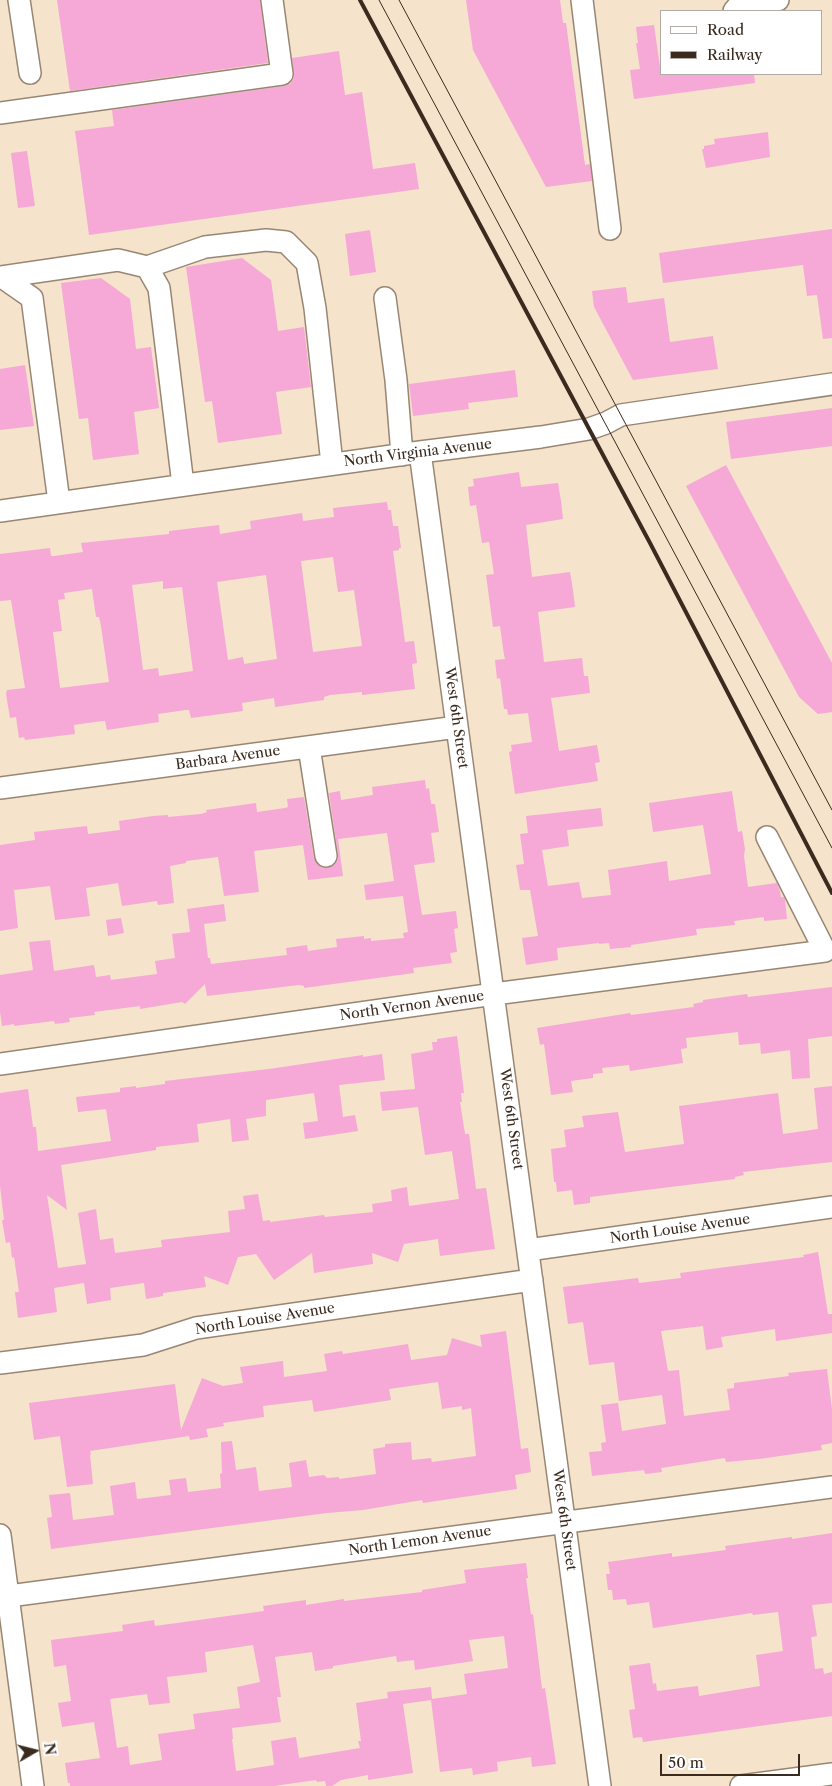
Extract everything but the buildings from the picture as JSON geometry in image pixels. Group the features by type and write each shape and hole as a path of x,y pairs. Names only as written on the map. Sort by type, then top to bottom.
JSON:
{"street":[{"path":"19,0 30,73"},
{"path":"0,113 282,74 272,0"},
{"path":"582,0 610,229"},
{"path":"735,10 740,4 778,0"},
{"path":"1,277 118,260 147,267 205,247 266,240 286,242 307,263 315,308 332,464"},
{"path":"147,267 159,288 183,485"},
{"path":"1,277 32,298 59,502"},
{"name":"West 6th Street","path":"385,298 396,380 411,453 457,727 600,1786"},
{"name":"North Virginia Avenue","path":"0,510 411,453 541,437 589,429 621,415 832,384"},
{"name":"Barbara Avenue","path":"0,788 457,727"},
{"path":"308,747 326,856"},
{"name":"North Vernon Avenue","path":"0,1064 494,994 825,951 767,837"},
{"name":"North Louise Avenue","path":"528,1250 832,1207"},
{"name":"North Louise Avenue","path":"0,1363 143,1344 196,1328 532,1280"},
{"name":"North Lemon Avenue","path":"9,1596 832,1487"},
{"path":"0,1535 33,1786"},
{"path":"740,1786 832,1774"}],"tram line":[{"path":"379,0 832,848"},
{"path":"399,0 832,810"}],"railway":[{"path":"360,0 650,543 832,893"}]}
